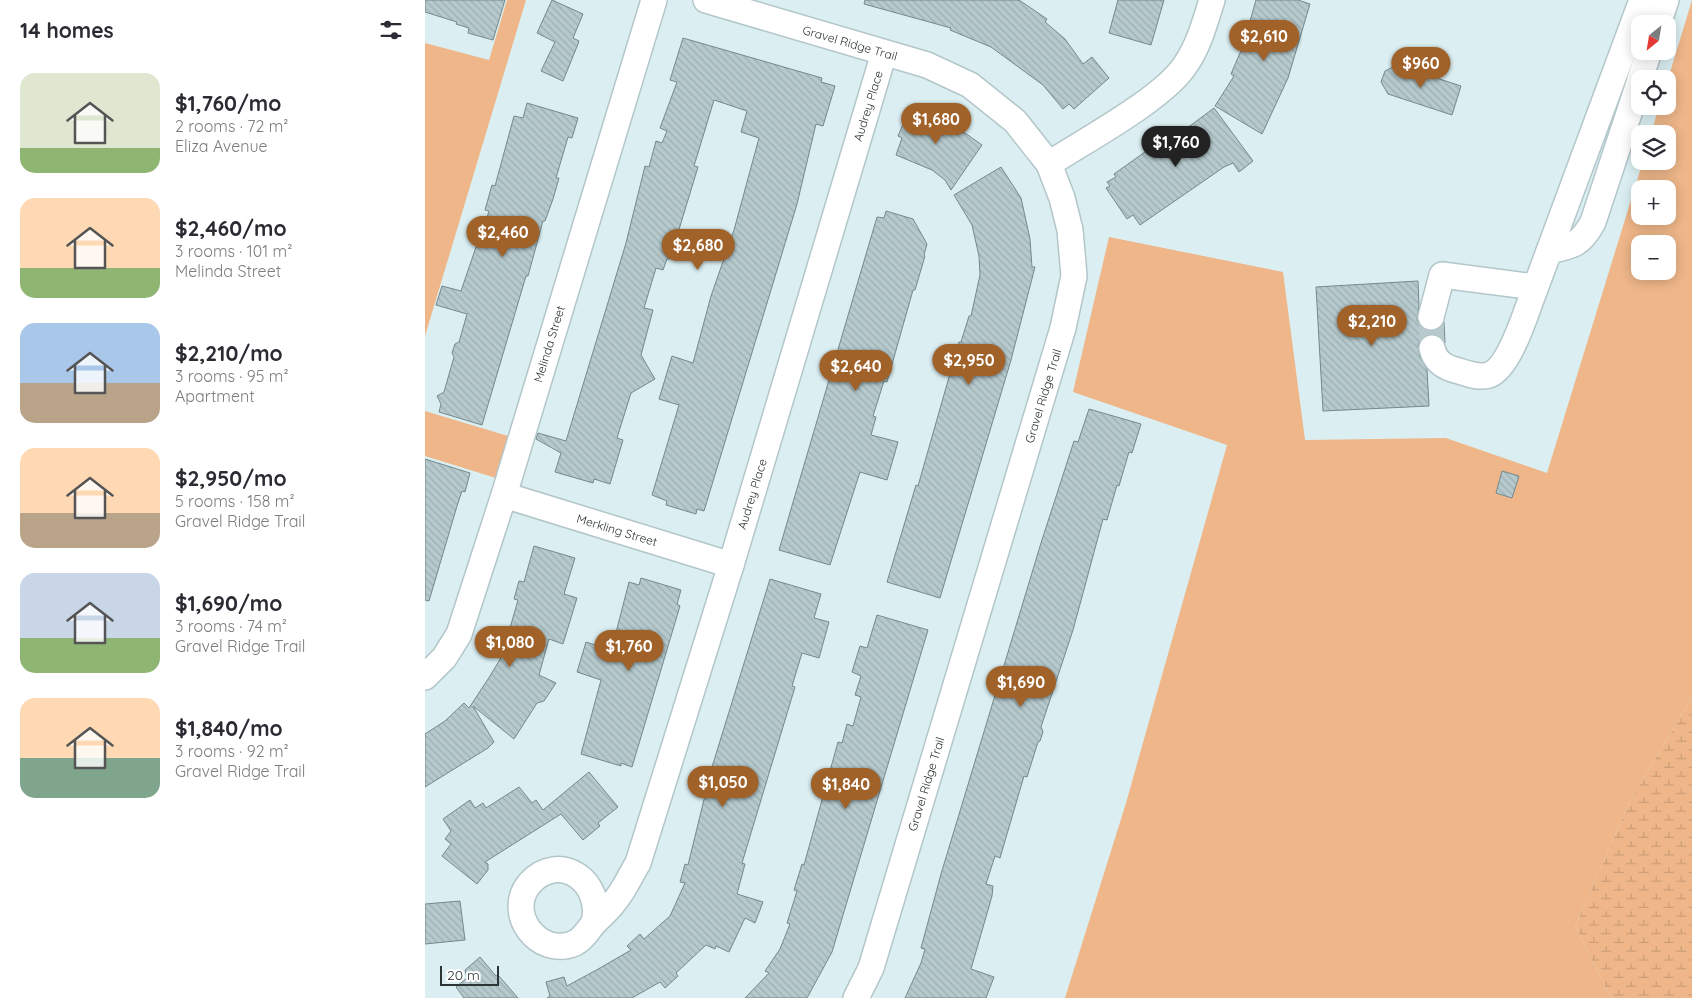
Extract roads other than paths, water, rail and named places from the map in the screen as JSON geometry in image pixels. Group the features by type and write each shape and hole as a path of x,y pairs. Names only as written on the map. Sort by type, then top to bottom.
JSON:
{"street":[{"name":"Melinda Street","path":"425,677 444,658 459,634 504,495 654,0"},
{"name":"Gravel Ridge Trail","path":"706,0 927,65 970,85 1015,120 1049,164 1062,198 1070,230 1074,276 1063,328 871,968 856,998"},
{"path":"1049,164 1136,108 1163,88 1185,66 1198,44 1212,0"},
{"path":"1431,348 1434,358 1448,369 1476,376 1490,374 1501,364 1516,339 1642,0"},
{"path":"1661,15 1666,0"},
{"name":"Audrey Place","path":"594,923 616,901 638,863 731,565 884,53"},
{"path":"1549,251 1573,246 1585,237 1593,222 1631,106"},
{"path":"1431,317 1442,275 1535,287"},
{"name":"Merkling Street","path":"504,495 731,565"}],"tunnel":[{"path":"1431,317 1432,348"}]}
